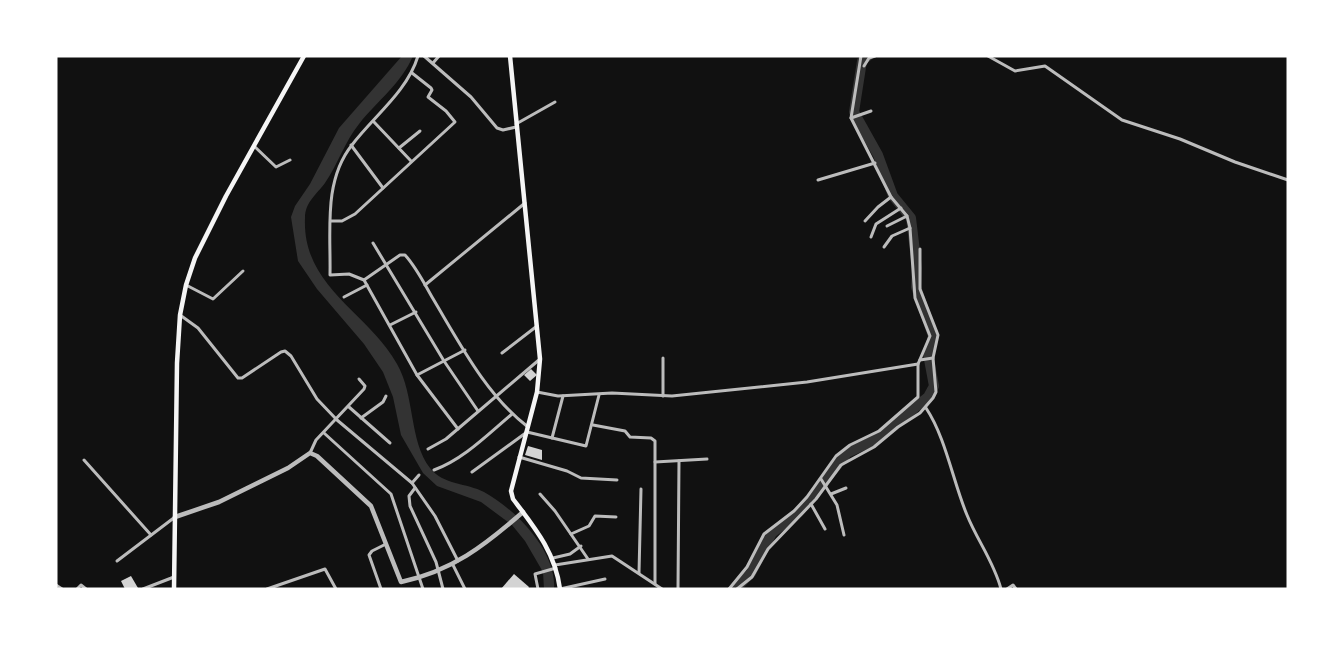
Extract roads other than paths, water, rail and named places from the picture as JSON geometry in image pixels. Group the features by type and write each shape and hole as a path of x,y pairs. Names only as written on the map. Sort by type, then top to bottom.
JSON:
{"main road":[{"path":"174,589 180,314 186,285 195,258 304,56"},
{"path":"510,56 540,359 537,392 511,491 513,500 521,513 539,532 553,558 560,589"}],"street":[{"path":"418,56 412,73 374,122 351,145 333,184 331,195 330,275 349,274 364,280 418,375 458,429"},
{"path":"424,56 478,103 497,128 504,130 516,126 555,102"},
{"path":"433,63 439,56"},
{"path":"729,589 748,568 764,534 794,511 821,480 836,456 844,448 872,435 916,400 919,395 920,362 930,336 914,298 910,228 907,216 892,198 854,117 861,56"},
{"path":"864,66 869,58 874,56"},
{"path":"988,56 1015,71 1045,66 1122,120 1180,139 1236,162 1288,180"},
{"path":"332,221 342,221 354,214 455,120 428,98 431,88 412,73"},
{"path":"854,117 871,112"},
{"path":"374,122 411,161"},
{"path":"399,148 420,131"},
{"path":"351,145 383,188"},
{"path":"254,146 276,168 290,160"},
{"path":"818,180 875,163"},
{"path":"865,221 878,207 892,198"},
{"path":"425,285 525,202"},
{"path":"871,238 876,224 901,208"},
{"path":"887,226 907,216"},
{"path":"884,247 892,236 910,228"},
{"path":"373,243 388,265 444,361 478,411"},
{"path":"737,589 755,572 768,548 827,486 841,465 874,447 926,408 936,392 933,358 938,335 920,289 920,248"},
{"path":"364,280 388,265 400,254 405,255 465,350 512,414 528,429 552,438 586,446 593,425 599,395"},
{"path":"186,285 213,299 243,271"},
{"path":"344,297 367,285"},
{"path":"390,325 416,312"},
{"path":"180,314 198,328 238,378 242,378 281,352 287,352 313,395 337,420 412,483 435,516 458,562"},
{"path":"502,353 537,326"},
{"path":"418,375 465,350"},
{"path":"663,358 663,396"},
{"path":"537,392 563,396 663,396 798,383 920,362 933,358"},
{"path":"428,449 446,439 540,359"},
{"path":"117,561 175,517 219,502 288,468 310,452 312,446 365,387 359,379"},
{"path":"361,418 383,402 386,396"},
{"path":"552,438 563,396"},
{"path":"348,407 390,443"},
{"path":"926,408 936,427 967,516 991,562 1001,589"},
{"path":"434,470 447,465 470,449 512,414"},
{"path":"593,425 625,431 630,437 654,439 655,584"},
{"path":"472,472 528,429"},
{"path":"324,432 391,494 422,589"},
{"path":"310,452 363,496 371,506 387,543 403,589"},
{"path":"519,457 567,471 581,478 617,480"},
{"path":"655,462 707,459"},
{"path":"84,460 151,535"},
{"path":"678,589 679,461"},
{"path":"412,483 420,475"},
{"path":"821,480 827,486 837,505 844,535"},
{"path":"415,488 410,496 410,506 436,562 443,589"},
{"path":"831,494 846,488"},
{"path":"639,574 641,489"},
{"path":"540,494 581,546 588,559"},
{"path":"811,504 825,529"},
{"path":"401,582 419,578 453,565 521,513"},
{"path":"571,534 589,526 595,516 616,517"},
{"path":"380,589 368,555 387,543"},
{"path":"553,558 570,554 581,546"},
{"path":"538,589 537,572 588,559 615,556 662,589"},
{"path":"453,565 465,589"},
{"path":"748,568 755,572"},
{"path":"266,589 325,569 336,589"},
{"path":"143,589 174,576"},
{"path":"560,589 605,578"},
{"path":"56,585 62,589"},
{"path":"77,589 81,585 86,589"},
{"path":"1007,589 1012,585 1016,589"}],"waterway":[{"path":"735,589 751,573 772,533 799,512 847,453 875,440 928,397 934,386 928,354 933,336 916,287 917,268 911,218 893,196 878,155 854,112 862,61 868,56"}]}
